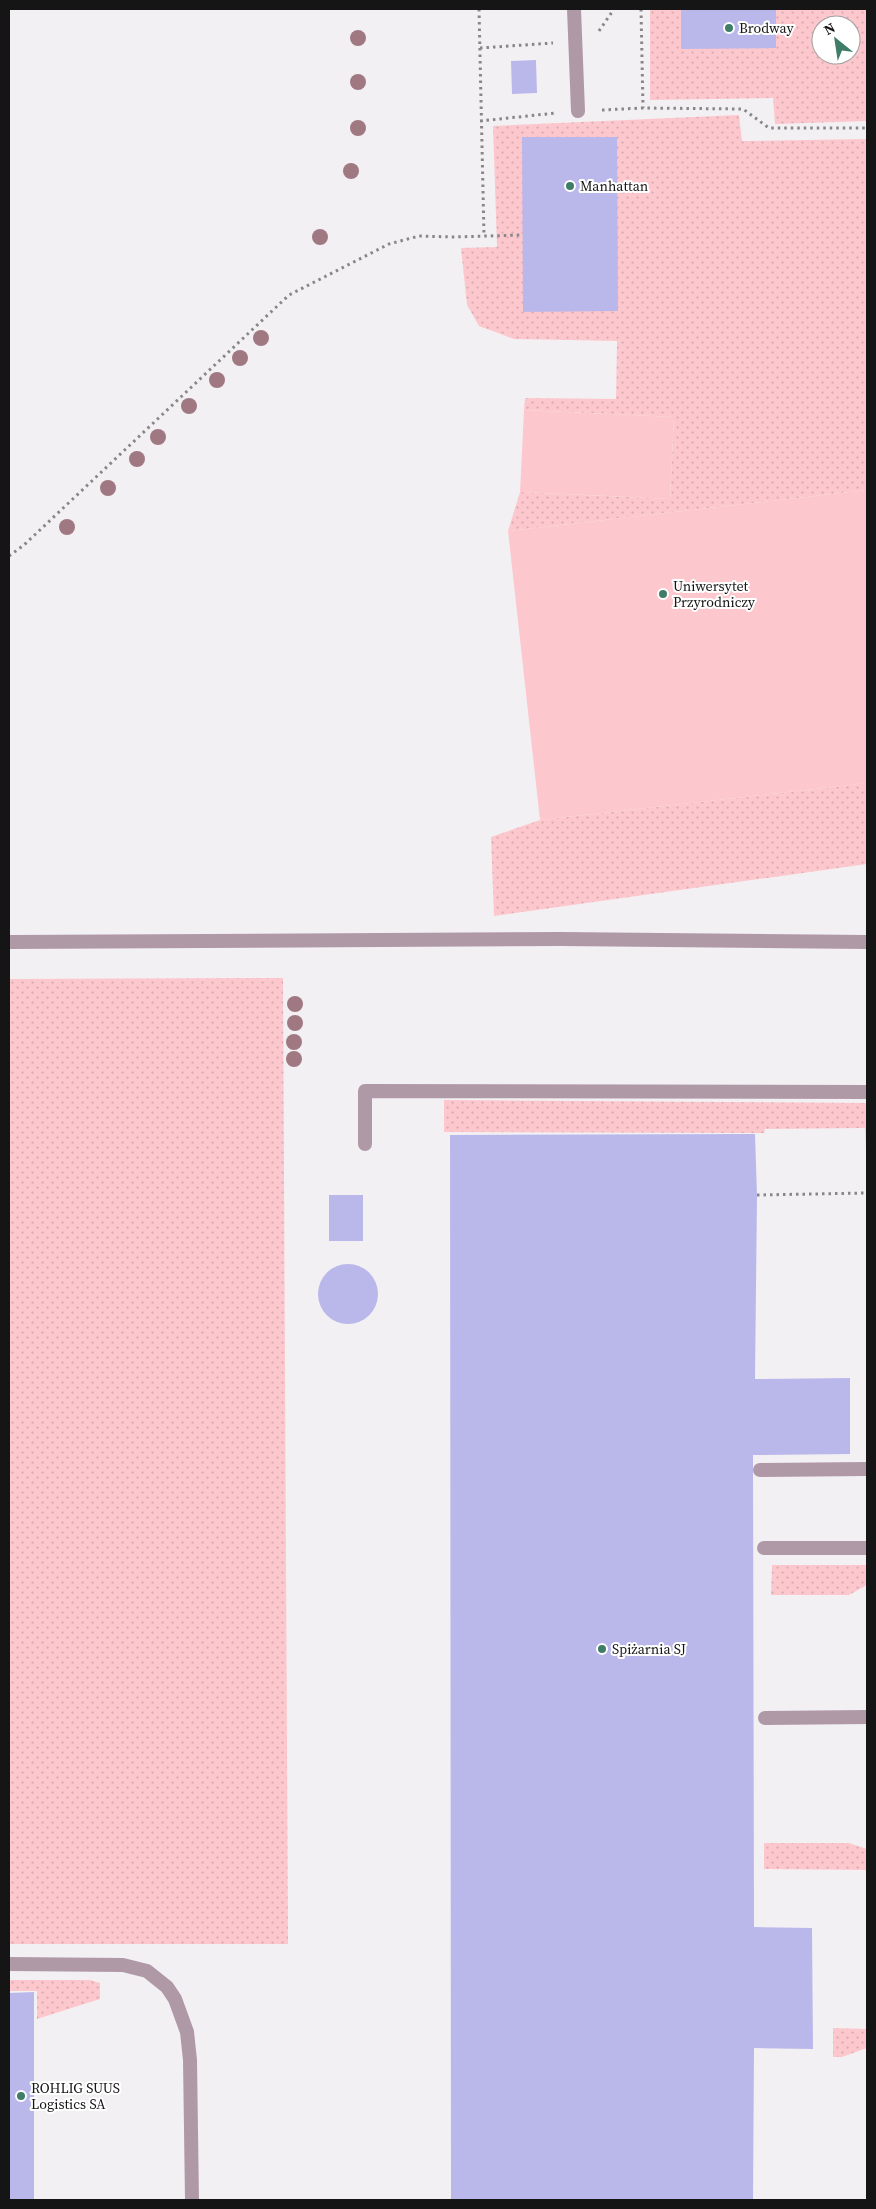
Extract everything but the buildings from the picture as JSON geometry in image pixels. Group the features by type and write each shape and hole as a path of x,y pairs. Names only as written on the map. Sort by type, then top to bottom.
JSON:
{"street":[{"path":"574,9 578,111"},
{"path":"9,942 550,940 867,942"},
{"path":"365,1144 365,1091 867,1092"},
{"path":"760,1470 867,1469"},
{"path":"764,1548 867,1548"},
{"path":"765,1718 867,1717"},
{"path":"9,1964 123,1965 146,1971 167,1987 175,1999 187,2032 190,2060 192,2200"}],"path":[{"path":"479,9 484,236"},
{"path":"480,48 594,39 614,9"},
{"path":"640,9 643,108 743,109 768,128 867,128"},
{"path":"9,556 24,545 289,295 389,244 420,236 522,235"},
{"path":"757,1195 867,1193"}],"shaded area":[{"path":"650,9 867,9 867,121 775,124 773,98 650,100"},
{"path":"739,115 742,141 867,139 867,490 508,531 520,492 670,499 674,417 524,410 525,398 616,399 617,341 514,339 479,326 467,305 461,248 497,247 493,126"},
{"path":"524,410 674,417 670,499 520,492"},
{"path":"867,490 867,783 540,820 508,531"},
{"path":"867,783 867,864 494,916 491,837 540,820"},
{"path":"283,978 288,1944 9,1944 9,979"},
{"path":"444,1100 867,1103 867,1172 865,1128 765,1129 764,1133 444,1132"},
{"path":"772,1565 867,1565 867,1585 849,1595 771,1595"},
{"path":"764,1843 849,1843 867,1849 867,1870 764,1869"},
{"path":"9,1980 90,1980 100,1983 100,1999 37,2019 37,1991 9,1991"},
{"path":"833,2028 867,2029 867,2048 842,2057 833,2057"}],"place":[{"name":"Brodway","path":"729,28"},
{"name":"Manhattan","path":"570,186"},
{"name":"Uniwersytet Przyrodniczy","path":"663,594"},
{"name":"Spiżarnia SJ","path":"602,1649"},
{"name":"ROHLIG SUUS Logistics SA","path":"21,2096"}]}
